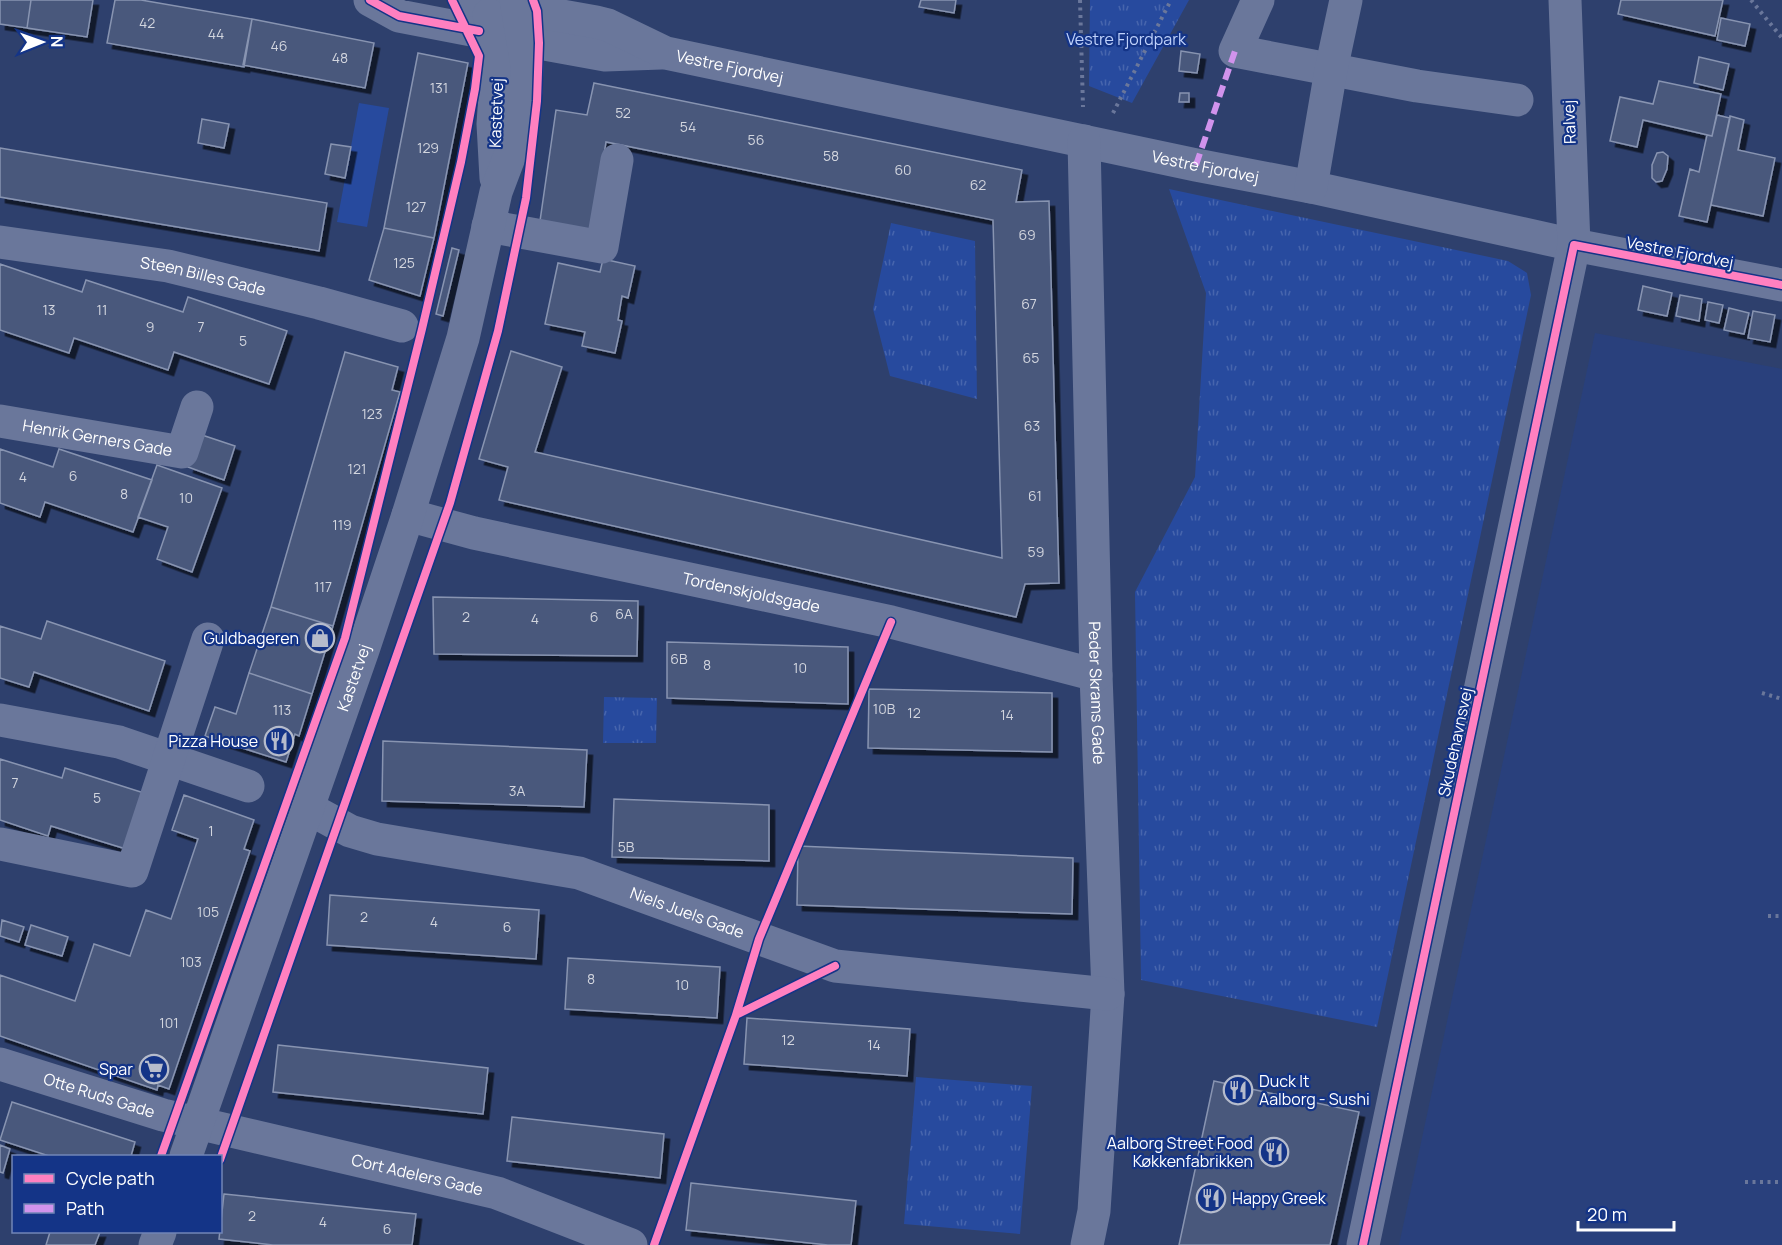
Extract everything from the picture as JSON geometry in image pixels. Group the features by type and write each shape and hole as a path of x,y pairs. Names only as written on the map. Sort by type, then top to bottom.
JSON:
{"street":[{"name":"Vestre Fjordvej","path":"370,0 399,16 605,55 666,53 1311,187 1574,245 1782,285"},
{"path":"1258,0 1235,51 1417,86 1517,100"},
{"path":"1311,187 1331,70 1346,0"},
{"name":"Ralvej","path":"1565,0 1574,245"},
{"name":"Vestre Fjordvej","path":"491,2 608,25 666,53"},
{"path":"491,2 508,37"},
{"name":"Kastetvej","path":"186,1155 408,516 463,338 496,192 493,124 497,66 508,37 491,2"},
{"name":"Peder Skrams Gade","path":"1087,1245 1095,1211 1108,994 1096,675 1091,142"},
{"path":"489,226 602,247 617,160"},
{"name":"Steen Billes Gade","path":"0,242 168,266 402,326"},
{"name":"Skudehavnsvej","path":"1363,1245 1574,245"},
{"name":"Henrik Gerners Gade","path":"0,421 182,452 198,407"},
{"name":"Tordenskjoldsgade","path":"408,516 474,533 891,622 1096,675"},
{"path":"0,844 132,871 208,639"},
{"path":"0,720 119,742 248,786"},
{"name":"Niels Juels Gade","path":"308,808 350,831 377,839 579,873 835,966 1108,994"},
{"name":"Otte Ruds Gade","path":"0,1064 198,1124"},
{"name":"Cort Adelers Gade","path":"198,1124 497,1193 631,1245"}],"path":[{"path":"1080,0 1091,142"},
{"path":"1091,142 1172,0"},
{"path":"1751,0 1782,38"},
{"path":"1762,693 1782,699"},
{"path":"1768,916 1782,916"},
{"path":"1745,1182 1782,1182"}],"green space":[{"name":"Vestre Fjordpark","path":"1090,0 1189,0 1132,103 1089,86"},
{"path":"359,103 389,108 367,227 337,222"},
{"path":"1169,189 1508,261 1527,273 1531,295 1377,1027 1141,980 1135,592 1195,477 1206,293"},
{"path":"891,223 975,241 977,399 890,376 873,309"},
{"path":"604,697 657,698 656,743 603,743"},
{"path":"916,1077 1032,1086 1020,1234 904,1224"}],"shaded area":[{"path":"1595,333 1782,369 1782,1245 1399,1245"}],"building":[{"path":"0,0 31,0 27,28 0,24"},
{"path":"31,0 93,0 87,37 27,28"},
{"path":"115,0 141,0 252,19 244,67 107,43"},
{"path":"921,0 956,0 954,13 919,7"},
{"path":"1621,0 1723,0 1715,36 1618,14"},
{"path":"1721,18 1750,24 1745,46 1717,40"},
{"path":"252,19 374,43 365,88 243,65"},
{"path":"1181,51 1200,54 1197,73 1179,71"},
{"path":"418,53 468,63 434,238 384,228"},
{"path":"1699,57 1729,64 1723,90 1694,83"},
{"path":"1659,81 1721,94 1712,136 1643,120 1637,147 1610,141 1620,97 1653,104"},
{"path":"594,83 1022,170 1016,202 1049,201 1059,583 1025,584 1016,617 499,500 508,467 479,459 511,351 562,367 535,452 1002,558 993,220 606,142 592,230 540,221 556,110 587,115"},
{"path":"1180,93 1189,93 1189,102 1179,102"},
{"path":"1717,115 1730,118 1707,222 1679,216 1690,169 1699,172 1707,135 1712,136"},
{"path":"1730,116 1744,120 1738,150 1775,158 1763,216 1711,205"},
{"path":"202,119 229,124 224,148 198,143"},
{"path":"331,144 351,147 345,178 325,174"},
{"path":"0,148 327,203 319,251 0,197"},
{"path":"1663,152 1668,156 1667,169 1662,181 1656,182 1652,178 1652,165 1657,153"},
{"path":"384,228 434,238 420,296 369,280"},
{"path":"452,248 459,250 443,316 436,314"},
{"path":"603,259 635,266 628,298 622,296 618,320 622,321 615,353 582,346 585,332 545,324 558,263 600,272"},
{"path":"0,264 82,292 86,280 183,312 188,297 287,331 269,384 174,352 168,370 74,338 69,353 0,330"},
{"path":"1643,286 1672,293 1667,316 1638,310"},
{"path":"1680,295 1702,299 1699,321 1676,316"},
{"path":"1708,302 1723,305 1719,323 1705,320"},
{"path":"1729,308 1749,313 1744,334 1724,330"},
{"path":"1753,311 1775,315 1770,342 1748,338"},
{"path":"345,352 398,367 392,390 400,392 333,626 271,607"},
{"path":"199,434 235,446 224,480 188,467"},
{"path":"0,449 53,467 59,449 152,480 133,532 45,502 40,517 0,503"},
{"path":"157,465 222,488 192,572 157,559 168,527 138,517"},
{"path":"433,597 638,601 637,656 434,654"},
{"path":"271,607 333,626 312,694 249,673"},
{"path":"47,621 165,661 149,711 34,672 29,687 0,678 0,626 41,639"},
{"path":"667,642 848,647 848,704 667,698"},
{"path":"249,673 312,694 299,736 295,734 286,762 205,736 215,707 236,714"},
{"path":"869,689 1052,693 1052,752 868,748"},
{"path":"383,741 587,750 584,807 382,801"},
{"path":"0,759 62,778 65,768 144,793 126,849 51,826 48,836 0,820"},
{"path":"184,795 254,820 244,849 250,851 169,1089 158,1085 157,1090 0,1036 0,975 75,1001 94,944 130,956 146,910 171,919 198,839 172,830"},
{"path":"614,799 769,805 769,861 612,857"},
{"path":"798,846 1073,858 1072,914 797,905"},
{"path":"330,895 539,910 536,959 327,945"},
{"path":"2,920 24,927 19,942 0,936"},
{"path":"31,925 68,937 62,956 25,945"},
{"path":"568,958 720,967 717,1018 565,1009"},
{"path":"747,1018 910,1029 907,1076 744,1064"},
{"path":"278,1045 488,1068 483,1114 273,1092"},
{"name":"Aalborg Street Food Køkkenfabrikken","path":"1214,1081 1359,1112 1330,1245 1179,1245"},
{"path":"12,1102 135,1142 131,1155 46,1155 0,1140"},
{"path":"512,1117 664,1134 660,1178 507,1161"},
{"path":"0,1145 10,1149 3,1173 0,1172"},
{"path":"691,1183 856,1201 851,1245 828,1245 686,1230"},
{"path":"224,1194 416,1214 412,1245 273,1245 219,1239 220,1233 222,1233"},
{"path":"50,1233 100,1233 95,1245 46,1245"}],"marked path":[{"path":"1196,165 1235,51"}],"cycle path":[{"path":"370,0 399,16 479,31"},
{"path":"161,1155 345,638 422,329 461,162 475,89 479,56 452,0"},
{"path":"222,1155 450,503 498,331 526,198 537,101 539,43 537,11 533,0"},
{"path":"1363,1245 1574,245 1782,285"},
{"path":"736,1015 759,939 891,622"},
{"path":"654,1245 736,1015 835,966"}],"place":[{"name":"Guldbageren","path":"320,638"},
{"name":"Pizza House","path":"279,741"},
{"name":"Spar","path":"154,1069"},
{"name":"Duck It Aalborg - Sushi","path":"1238,1090"},
{"name":"Aalborg Street Food Køkkenfabrikken","path":"1274,1152"},
{"name":"Happy Greek","path":"1211,1198"}]}
